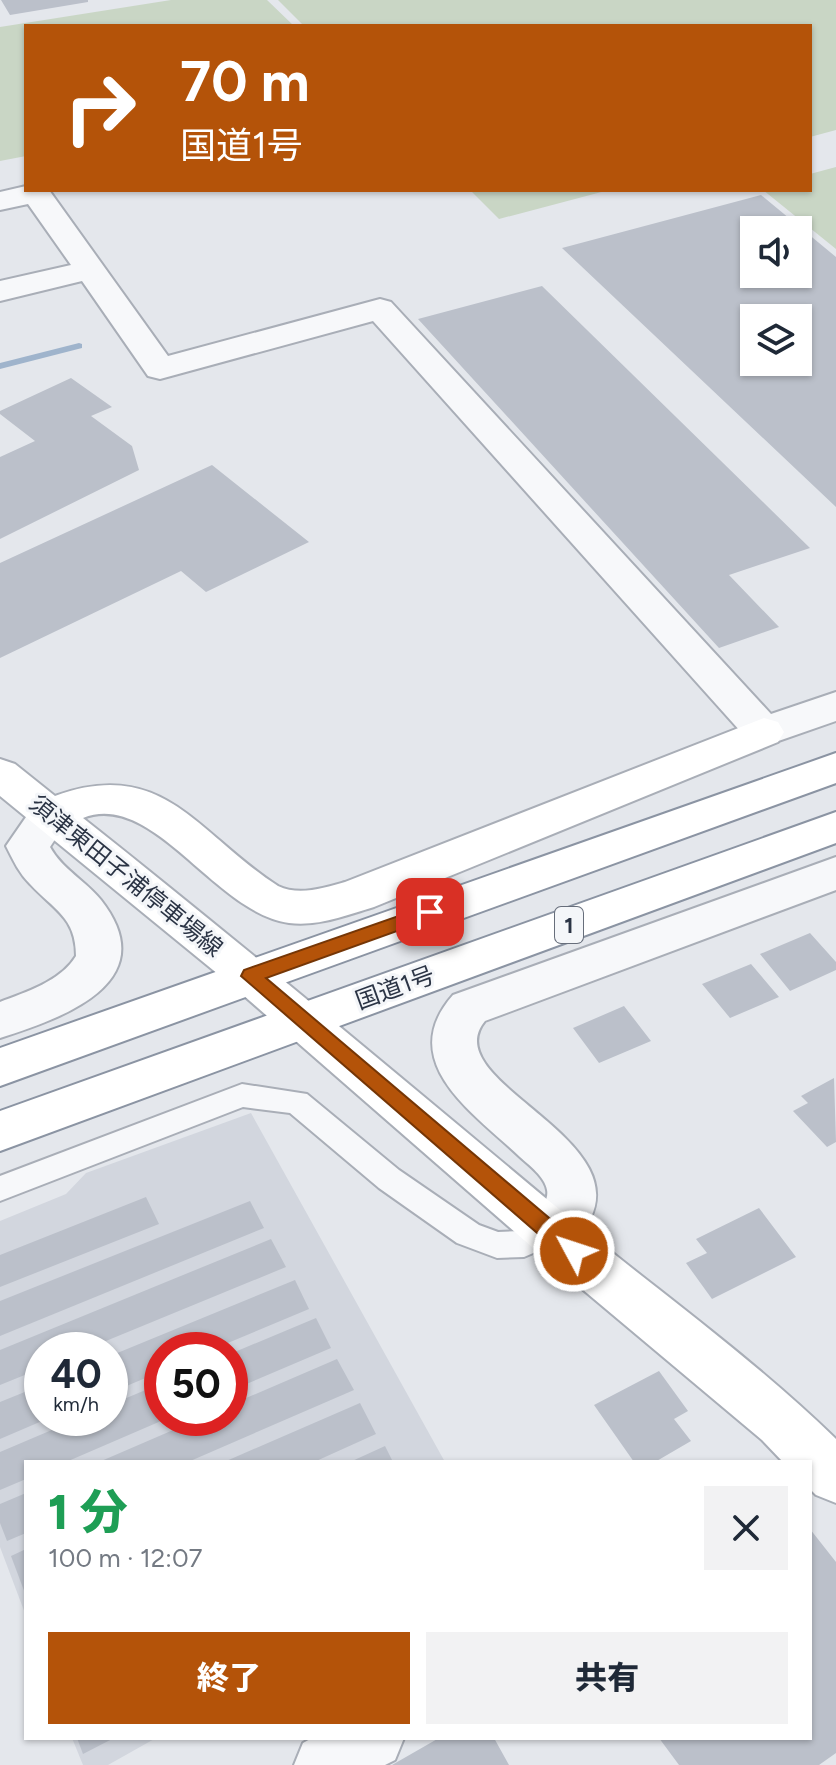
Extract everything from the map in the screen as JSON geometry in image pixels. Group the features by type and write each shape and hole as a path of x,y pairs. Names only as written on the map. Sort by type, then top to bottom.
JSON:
{"main road":[{"path":"50,815 85,801 116,797 132,802 158,814 264,900 293,907 320,905 358,895 764,732"},
{"path":"0,1067 836,767"},
{"name":"須津東田子浦停車場線","path":"0,774 251,976 301,1022 550,1232 781,1422 836,1477"},
{"name":"国道1号","path":"0,1131 836,827"}],"street":[{"path":"0,201 36,193 160,369 380,309 764,732 836,706"},
{"path":"0,291 89,270"},
{"path":"0,1020 57,1001 85,979 99,956 99,936 87,913 35,865 28,846 50,815"},
{"path":"550,1232 568,1212 573,1190 563,1169 467,1078 455,1049 454,1029 469,1008 836,873"},
{"path":"812,1491 836,1477"},
{"path":"325,1765 369,1740"}],"lane":[{"path":"0,1189 242,1095 255,1096 297,1102 389,1179 468,1234 497,1245 524,1244 550,1232"}],"shaded area":[{"path":"251,1113 444,1460 24,1460 24,1611 0,1547 0,1221 66,1194 86,1173"},
{"path":"73,1740 152,1740 108,1765 83,1765"}],"green space":[{"path":"171,0 267,0 292,24 24,24 24,156 0,161 0,27"},
{"path":"278,0 836,0 836,130 812,136 812,24 302,24"},
{"path":"836,167 836,249 812,230 812,216 795,216 765,192 812,192 812,173"},
{"path":"472,192 601,192 499,219"}],"building":[{"path":"1,0 88,0 88,2 10,15"},
{"path":"761,195 786,216 740,216 740,288 812,288 812,237 836,257 836,507 562,248"},
{"path":"542,286 810,548 729,575 779,627 719,648 418,319"},
{"path":"71,378 112,407 91,416 132,446 139,470 0,539 0,457 35,441 0,411"},
{"path":"212,465 309,542 206,592 181,571 0,658 0,563"},
{"path":"810,933 836,962 836,970 790,991 760,954"},
{"path":"751,964 779,997 730,1018 702,984"},
{"path":"624,1006 651,1041 599,1063 573,1028"},
{"path":"834,1078 836,1142 827,1147 793,1111 808,1103 801,1096"},
{"path":"146,1197 159,1224 0,1287 0,1255"},
{"path":"250,1201 264,1228 0,1336 0,1301"},
{"path":"759,1208 796,1257 712,1299 686,1263 707,1253 696,1239"},
{"path":"271,1239 286,1267 128,1332 44,1332"},
{"path":"295,1280 309,1309 248,1335 248,1332 168,1332"},
{"path":"316,1318 331,1348 248,1383 248,1346"},
{"path":"24,1340 24,1375 0,1385 0,1350"},
{"path":"144,1342 144,1379 128,1385 128,1349"},
{"path":"337,1359 354,1390 248,1436 248,1397"},
{"path":"659,1371 688,1411 674,1419 691,1441 658,1460 633,1460 594,1405"},
{"path":"144,1391 144,1428 128,1435 128,1397"},
{"path":"24,1392 24,1429 0,1439 0,1402"},
{"path":"360,1403 376,1434 318,1460 229,1460"},
{"path":"38,1436 126,1436 71,1460 24,1460 24,1480 0,1490 0,1452"},
{"path":"159,1436 248,1436 193,1460 104,1460"},
{"path":"385,1446 392,1460 354,1460"},
{"path":"24,1494 24,1534 7,1541 0,1523 0,1504"},
{"path":"812,1532 836,1562 836,1753 819,1765 679,1765 660,1740 812,1740"},
{"path":"24,1550 24,1591 11,1556"},
{"path":"78,1740 110,1740 83,1754"},
{"path":"436,1740 495,1740 509,1765 392,1765"}],"waterway":[{"path":"0,366 79,346"}],"route":[{"path":"430,912 251,976 301,1022 574,1251"}]}
